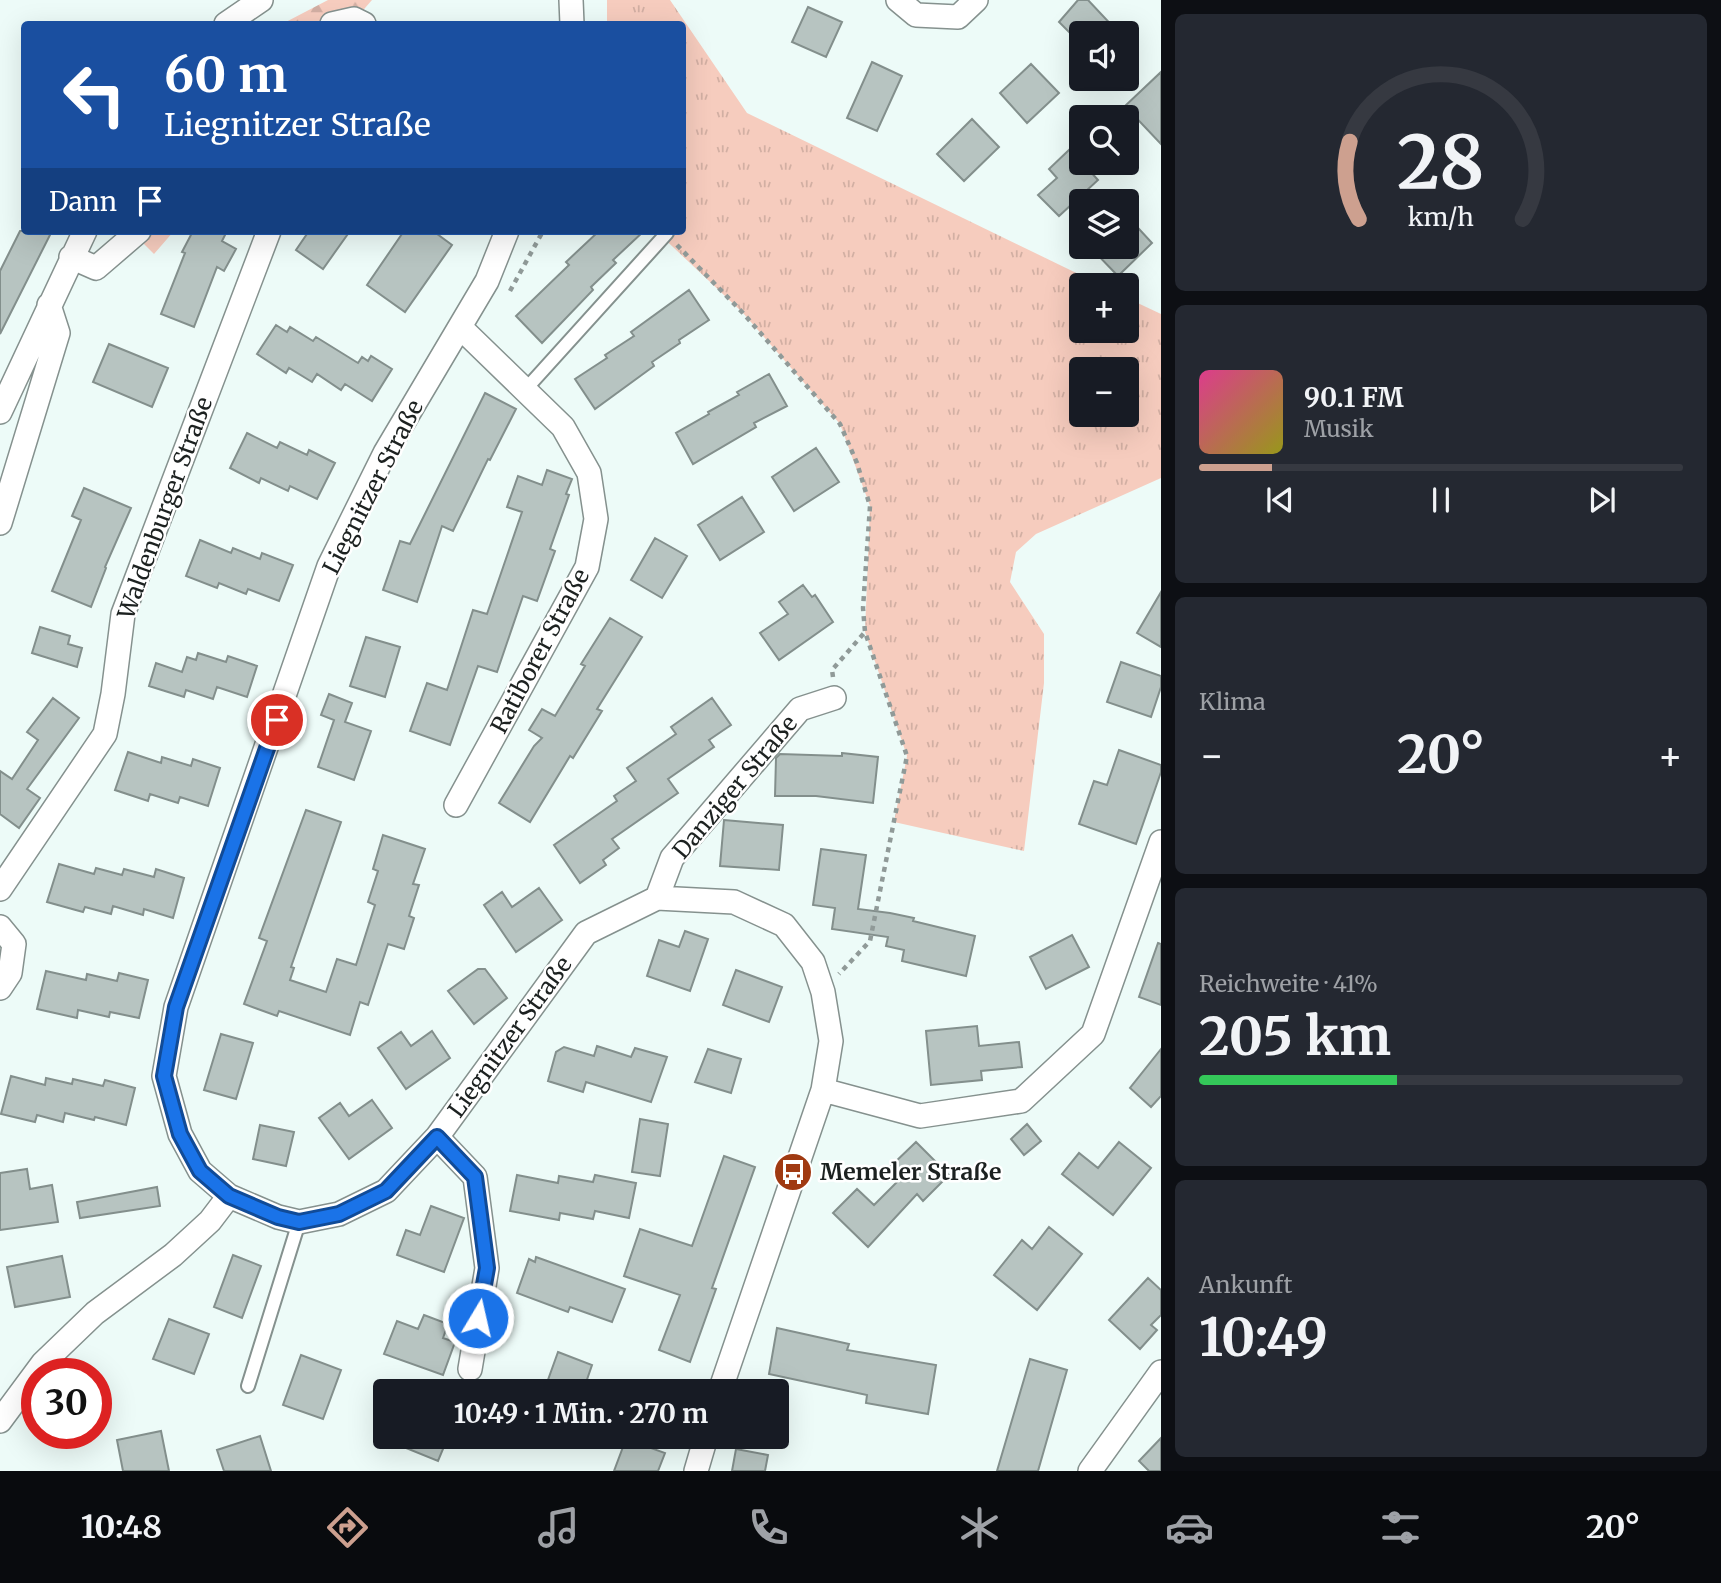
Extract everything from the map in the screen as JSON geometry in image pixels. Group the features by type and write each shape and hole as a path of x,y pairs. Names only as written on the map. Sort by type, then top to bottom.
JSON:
{"street":[{"path":"227,21 243,0"},
{"path":"230,21 261,0"},
{"path":"571,0 572,21"},
{"path":"898,0 916,16 958,17 976,0"},
{"path":"0,412 83,235"},
{"path":"71,257 96,268 134,235"},
{"name":"Waldenburger Straße","path":"0,889 105,734 123,614 267,235"},
{"name":"Liegnitzer Straße","path":"505,235 487,281 385,453 329,566 176,1007 164,1076 180,1134 200,1171 229,1196 278,1217 299,1222 339,1214 386,1191 437,1137 586,933 657,898 734,902 784,925 813,961 823,992 831,1041 822,1090 724,1379"},
{"path":"0,523 58,333 49,305"},
{"name":"Ratiborer Straße","path":"457,805 587,567 596,519 589,473 563,427 461,328"},
{"name":"Danziger Straße","path":"657,898 672,858 800,709 834,698"},
{"path":"822,1090 919,1116 1021,1101 1093,1034 1161,842"},
{"path":"0,927 14,944 10,974 0,988"},
{"path":"437,1137 475,1177 487,1268 470,1369"},
{"path":"0,1422 43,1363 95,1313 173,1255 210,1222 229,1196"},
{"path":"1090,1471 1161,1372"},
{"path":"696,1471 702,1449"}],"lane":[{"path":"525,390 665,235"},
{"path":"248,1386 299,1222"}],"path":[{"path":"669,235 743,313 840,424 870,506 863,608 865,632 907,756 870,941 823,992"},
{"path":"834,698 832,670 865,632"}],"green space":[{"path":"328,0 372,0 354,21 288,21"},
{"path":"607,0 670,0 684,21 607,21"},
{"path":"686,23 747,113 1076,273 1069,273 1069,343 1139,343 1139,304 1161,314 1161,478 1036,534 1016,552 1010,582 1044,634 1044,683 1024,851 894,822 907,756 865,632 870,506 840,424 743,313 660,235 686,235"},
{"path":"135,235 171,235 154,254"}],"building":[{"path":"1078,0 1088,0 1108,21 1069,21 1069,32 1059,22"},
{"path":"808,7 842,22 826,57 792,42"},
{"path":"872,62 902,76 877,131 847,118"},
{"path":"1031,64 1059,93 1027,123 1000,93"},
{"path":"1161,72 1161,144 1139,121 1139,105 1126,105"},
{"path":"972,119 999,147 964,181 937,154"},
{"path":"1069,150 1069,175 1093,175 1098,180 1088,189 1069,189 1069,207 1059,216 1038,195 1057,178 1049,169"},
{"path":"1139,229 1152,243 1139,256"},
{"path":"20,231 21,235 50,235 0,334 0,271"},
{"path":"191,235 225,235 222,241 236,249 224,271 217,267 194,327 161,314 185,253 182,252"},
{"path":"306,235 347,235 323,269 296,250"},
{"path":"401,235 438,235 452,245 405,312 367,285"},
{"path":"595,235 640,235 613,260 616,263 591,287 593,290 542,343 516,316 569,265 566,262"},
{"path":"1102,259 1136,259 1121,273 1115,273"},
{"path":"689,290 709,320 679,340 680,343 652,362 654,366 595,409 575,379 607,358 605,355 634,336 631,332"},
{"path":"276,325 287,332 290,327 313,341 316,337 358,363 362,357 368,361 371,356 392,369 372,401 345,384 341,390 317,374 312,382 289,368 286,373 257,354"},
{"path":"109,344 168,368 152,407 93,382"},
{"path":"769,374 787,406 754,423 756,427 693,464 676,433"},
{"path":"485,393 516,409 453,531 442,526 417,602 383,590 400,541 410,544"},
{"path":"247,433 277,448 280,442 307,455 309,450 335,463 317,499 290,486 288,491 261,478 259,483 230,468"},
{"path":"816,448 839,482 794,511 772,477"},
{"path":"547,470 572,479 550,549 555,551 537,601 523,596 497,672 478,666 450,745 410,731 427,683 447,690 473,610 487,614 522,512 507,507 518,476 542,485"},
{"path":"84,488 131,508 91,607 52,591 81,520 72,516"},
{"path":"742,497 764,532 720,560 698,525"},
{"path":"655,538 687,556 662,598 631,580"},
{"path":"200,540 231,553 233,548 260,559 262,553 293,565 279,601 248,589 246,594 219,583 217,588 186,576"},
{"path":"803,585 812,597 815,595 833,622 779,660 760,633 788,614 779,602"},
{"path":"1161,592 1161,647 1137,633"},
{"path":"610,618 642,637 597,709 602,711 573,758 570,756 530,822 499,803 534,746 542,738 529,730 542,709 555,716 585,666 581,664"},
{"path":"40,627 70,636 68,644 82,648 77,667 32,653"},
{"path":"366,637 400,647 385,697 350,686"},
{"path":"198,653 226,662 228,656 257,666 247,697 217,687 213,699 186,690 184,697 149,686 156,663 182,672 187,657 196,660"},
{"path":"1121,662 1161,676 1161,687 1151,717 1107,702"},
{"path":"329,694 352,703 345,722 371,731 354,780 318,767 334,720 321,715"},
{"path":"53,698 79,718 27,789 40,798 19,828 0,814 0,771 12,779 38,740 27,732"},
{"path":"712,698 731,725 709,740 714,747 668,779 678,793 612,839 619,848 603,860 606,865 580,883 554,845 617,801 614,796 636,781 627,768 676,734 671,727"},
{"path":"1119,750 1161,765 1161,772 1136,844 1079,824 1094,781 1107,785"},
{"path":"128,752 161,763 162,757 191,766 193,759 220,768 208,806 180,797 178,803 150,794 148,801 115,790"},
{"path":"842,753 878,757 873,803 816,796 775,796 776,758 780,754 842,756"},
{"path":"306,810 341,822 291,967 294,968 290,980 326,992 337,959 356,965 375,905 368,902 378,871 373,869 383,835 425,849 413,884 419,885 409,916 414,918 404,949 388,944 368,1005 360,1002 350,1035 279,1011 277,1016 244,1004 267,941 259,938"},
{"path":"724,820 783,825 779,870 720,866"},
{"path":"821,849 866,855 858,909 914,918 913,921 975,936 966,976 902,961 904,950 886,946 888,937 832,929 835,908 813,905"},
{"path":"59,864 94,874 96,868 122,875 124,869 154,877 156,869 184,878 173,918 144,909 143,915 113,906 111,914 85,907 83,912 47,902"},
{"path":"539,888 562,920 516,952 484,905 502,892 512,907"},
{"path":"685,931 708,939 690,991 647,976 659,940 679,947"},
{"path":"1072,935 1089,967 1046,989 1030,957"},
{"path":"1158,943 1161,944 1161,1005 1139,997"},
{"path":"478,969 485,969 507,998 474,1024 448,991"},
{"path":"736,970 782,987 769,1022 723,1005"},
{"path":"46,971 86,980 87,974 117,981 119,973 148,980 139,1018 110,1012 109,1017 78,1010 77,1018 37,1009"},
{"path":"977,1026 979,1046 1019,1042 1022,1067 981,1071 982,1080 931,1085 926,1031"},
{"path":"432,1031 450,1058 406,1089 378,1048 401,1032 411,1046"},
{"path":"221,1034 253,1043 236,1099 204,1090"},
{"path":"597,1046 631,1057 635,1048 667,1057 651,1102 586,1082 583,1092 548,1081 556,1052 564,1047 594,1056"},
{"path":"708,1049 741,1059 731,1093 695,1082"},
{"path":"1161,1049 1161,1096 1151,1107 1130,1088"},
{"path":"11,1076 45,1085 46,1078 72,1084 73,1079 103,1086 105,1080 135,1088 126,1125 65,1113 63,1122 37,1115 35,1122 1,1114"},
{"path":"372,1100 392,1128 349,1159 319,1118 340,1103 349,1116"},
{"path":"640,1119 668,1124 660,1176 632,1172"},
{"path":"1027,1124 1041,1141 1024,1155 1011,1139"},
{"path":"260,1125 294,1132 286,1166 253,1159"},
{"path":"916,1142 949,1175 923,1201 917,1194 868,1247 833,1213 857,1189 874,1205 901,1178 890,1167"},
{"path":"1119,1142 1151,1168 1113,1215 1062,1174 1079,1153 1098,1168"},
{"path":"724,1156 755,1167 712,1288 716,1289 690,1362 659,1350 680,1295 624,1276 640,1229 692,1246"},
{"path":"27,1169 30,1189 52,1185 58,1222 0,1230 0,1173"},
{"path":"517,1175 558,1183 559,1176 593,1182 595,1175 636,1183 629,1218 595,1211 593,1219 560,1213 559,1220 510,1211"},
{"path":"157,1187 160,1206 80,1218 77,1202"},
{"path":"431,1206 464,1218 444,1272 397,1255 406,1230 420,1235"},
{"path":"1049,1227 1082,1254 1037,1310 994,1275 1022,1240 1032,1249"},
{"path":"233,1255 261,1266 242,1318 214,1307"},
{"path":"62,1256 70,1297 15,1307 7,1267"},
{"path":"536,1257 625,1289 612,1322 570,1307 568,1312 517,1293 529,1259 535,1262"},
{"path":"1148,1278 1161,1290 1161,1315 1151,1325 1157,1330 1140,1349 1109,1320"},
{"path":"424,1315 448,1324 443,1338 455,1342 443,1375 384,1354 397,1321 418,1329"},
{"path":"169,1319 209,1334 194,1374 153,1359"},
{"path":"777,1328 849,1344 847,1350 936,1365 928,1414 866,1403 867,1395 769,1374"},
{"path":"558,1352 592,1365 587,1379 548,1379"},
{"path":"301,1355 341,1370 323,1419 283,1405"},
{"path":"1030,1359 1067,1370 1038,1471 997,1471"},
{"path":"161,1431 169,1471 123,1471 117,1440"},
{"path":"260,1436 271,1471 224,1471 217,1450"},
{"path":"1161,1438 1161,1471 1149,1471 1139,1461"},
{"path":"408,1449 443,1449 438,1461"},
{"path":"622,1449 654,1449 665,1453 658,1471 614,1471"},
{"path":"736,1449 768,1455 765,1471 732,1471"}],"place":[{"name":"Memeler Straße","path":"793,1172"}],"route":[{"path":"277,720 176,1007 164,1076 180,1134 200,1171 229,1196 278,1217 299,1222 339,1214 386,1191 437,1137 475,1177 487,1268 478,1318"}]}
